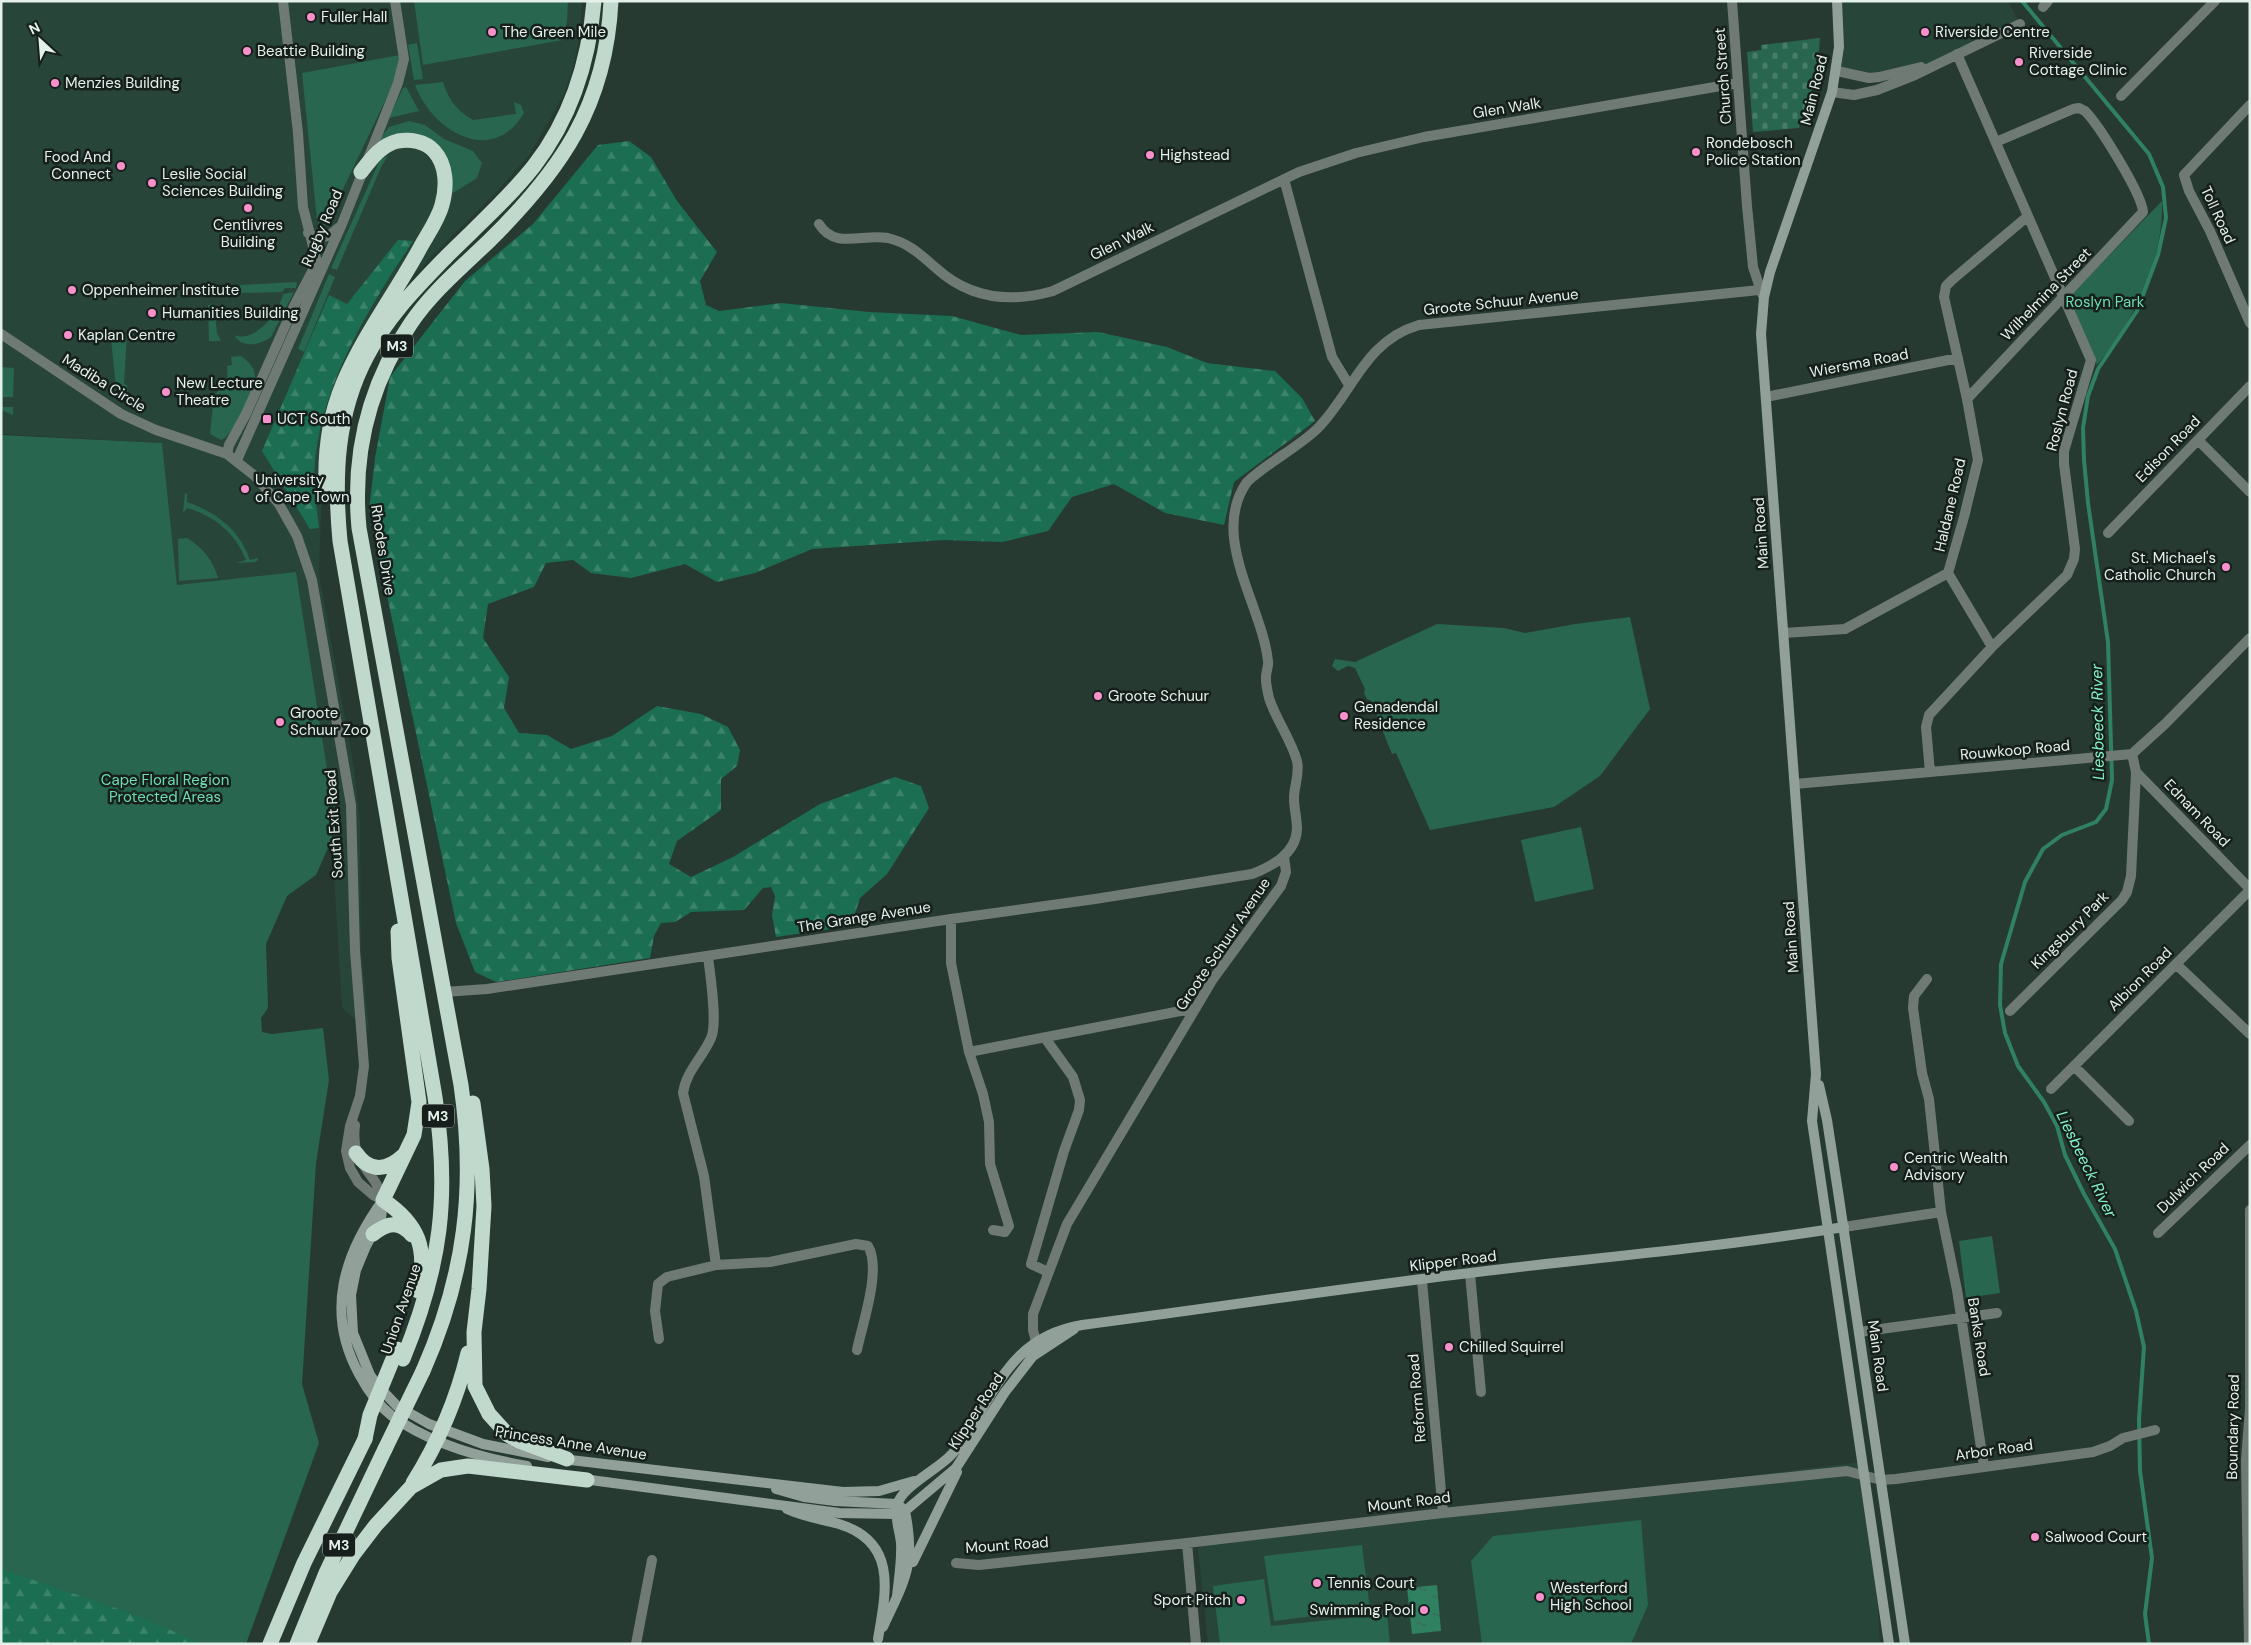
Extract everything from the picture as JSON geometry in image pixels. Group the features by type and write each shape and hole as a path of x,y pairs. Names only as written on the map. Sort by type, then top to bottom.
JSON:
{"highway":[{"name":"M3","path":"396,871 340,541 337,506 337,456 346,412 366,357 399,306 508,196 548,146 560,125 583,67 591,36 594,1"},
{"name":"Rhodes Drive","path":"445,995 360,528 357,482 364,428 381,374 412,322 449,279 531,198 568,149 583,120 602,69 608,38 611,1"},
{"path":"340,541 326,506 326,480 328,440 342,387 358,352 438,215 445,193 444,175 440,160 433,150 423,143 407,140 392,144 377,153 361,172"},
{"path":"396,871 399,958 420,1102 419,1116 407,1152 383,1200 410,1223 419,1244 423,1262 422,1274 400,1354"},
{"name":"Union Avenue","path":"270,1644 309,1554 364,1439 400,1354 420,1315 434,1267 441,1215 442,1160 435,1097 396,871"},
{"path":"445,995 455,1019 465,1054 482,1169 483,1230 474,1332 474,1378 479,1396 499,1426 519,1441 567,1459"},
{"name":"M3","path":"297,1644 326,1573 423,1371 451,1296 461,1253 467,1206 466,1115 445,995"},
{"path":"356,1153 366,1164 377,1169 390,1166 407,1152"},
{"path":"373,1234 389,1224 399,1225 406,1229 419,1244"},
{"path":"308,1644 330,1592 348,1562 376,1525 411,1486 424,1466 456,1394 474,1332"},
{"path":"411,1486 441,1470 468,1466 587,1480"}],"main road":[{"name":"Main Road","path":"1837,1 1839,47 1837,71 1817,140 1761,293 1761,334 1816,1074 1812,1121 1890,1644"},
{"name":"Main Road","path":"1816,1074 1827,1120 1844,1227 1905,1644"},
{"name":"Princess Anne Avenue","path":"383,1200 381,1219 356,1270 352,1288 351,1320 357,1345 370,1375 390,1400 439,1434 504,1462 587,1480 860,1514 899,1510"},
{"name":"Princess Anne Avenue","path":"383,1200 360,1235 346,1269 341,1301 344,1336 356,1370 381,1406 400,1421 439,1434 497,1448 567,1459 754,1482 862,1492 879,1491 922,1479"},
{"name":"Klipper Road","path":"899,1510 904,1493 939,1467 956,1449 1006,1370 1016,1358 1082,1325 1844,1227"},
{"name":"Klipper Road","path":"899,1510 940,1483 964,1458 1005,1392 1037,1346"},
{"path":"877,1641 908,1572 964,1458"},
{"path":"754,1482 812,1498 899,1510"},
{"path":"776,1504 794,1512 852,1529 871,1543 881,1560 886,1582 877,1641"},
{"path":"899,1510 910,1540 908,1572"},
{"path":"897,1596 901,1555 899,1510"}],"street":[{"name":"Rugby Road","path":"227,454 229,445 246,414 294,306 316,266 317,259 308,233 303,207 298,133 283,1"},
{"name":"Rugby Road","path":"237,460 342,224 361,172 398,84 404,59 395,1"},
{"name":"Church Street","path":"1732,1 1749,232 1754,276 1761,293"},
{"path":"2121,96 2215,1"},
{"path":"1832,92 1854,95 1871,92 1915,75 2020,24"},
{"name":"Roslyn Road","path":"1930,772 1926,727 1929,715 1992,647 2067,574 2074,559 2064,451 2091,360 1957,54"},
{"path":"1837,71 1869,78 1879,78 1940,62"},
{"name":"Glen Walk","path":"819,224 833,238 846,239 871,236 902,242 921,254 950,279 987,294 1018,298 1053,290 1284,179 1328,161 1424,138 1738,83"},
{"name":"Toll Road","path":"2250,105 2184,175 2250,323"},
{"name":"Wilhelmina Street","path":"1967,399 2142,216 2143,210 2122,167 2091,116 2080,108 2073,109 1996,142"},
{"path":"1284,179 1332,357 1349,385"},
{"name":"Haldane Road","path":"1784,633 1845,629 1948,573 1977,467 1976,448 1967,399 1944,297 1946,286 2028,216"},
{"path":"308,233 315,237 325,238 342,224"},
{"name":"Groote Schuur Avenue","path":"1037,1346 1033,1330 1033,1314 1067,1224 1213,979 1281,886 1286,872 1284,856 1293,842 1297,830 1294,790 1298,774 1297,761 1269,698 1266,679 1268,662 1241,572 1236,546 1234,524 1236,505 1240,492 1247,482 1316,430 1337,405 1367,361 1390,338 1419,325 1761,293"},
{"name":"Madiba Circle","path":"1,334 121,414 156,430 227,454 237,460"},
{"name":"Wiersma Road","path":"1766,397 1958,358"},
{"name":"Edison Road","path":"2108,533 2250,386"},
{"path":"2198,440 2250,492"},
{"name":"South Exit Road","path":"237,460 272,494 287,516 298,536 312,580 350,805 354,951 364,1072 356,1111"},
{"path":"1948,573 1992,647"},
{"path":"2136,772 2132,754 2165,724 2250,638"},
{"name":"Rouwkoop Road","path":"1795,784 2132,754"},
{"name":"Ednam Road","path":"2136,772 2250,889"},
{"name":"Kingsbury Park","path":"2010,1011 2122,900 2127,892 2131,876 2136,772"},
{"name":"The Grange Avenue","path":"445,995 1252,874 1274,864 1284,856"},
{"name":"Albion Road","path":"2051,1089 2250,889"},
{"path":"951,919 951,963 968,1052 983,1094 989,1122 990,1164 1008,1226 1006,1232 993,1230"},
{"path":"708,956 713,1017 712,1036 685,1082 684,1092 704,1176 716,1265"},
{"path":"2176,964 2250,1034"},
{"name":"Banks Road","path":"1927,979 1914,996 1913,1008 1922,1073 1929,1099 1940,1212 1952,1262 1984,1466"},
{"path":"968,1052 1196,1008"},
{"path":"1045,1038 1073,1077 1080,1100 1079,1110 1064,1151 1031,1264 1048,1272"},
{"path":"2074,1066 2130,1121"},
{"path":"356,1111 354,1138 356,1153 359,1160 379,1186 383,1200"},
{"path":"356,1111 347,1137 346,1151 350,1168 363,1188 383,1200"},
{"name":"Dulwich Road","path":"2158,1233 2250,1145"},
{"name":"Boundary Road","path":"2249,1644 2246,1460 2250,1387 2250,1210"},
{"path":"1844,1227 1940,1212"},
{"path":"659,1338 655,1311 658,1284 667,1277 716,1265 770,1262 856,1244 864,1244 871,1251 872,1272 870,1291 857,1350"},
{"path":"1470,1274 1482,1392"},
{"name":"Reform Road","path":"1422,1280 1442,1513"},
{"path":"1859,1332 1997,1313"},
{"name":"Arbor Road","path":"1865,1475 1881,1480 1896,1479 2093,1452 2110,1446 2123,1438 2154,1430"},
{"name":"Mount Road","path":"956,1563 979,1565 1442,1513 1848,1471 1865,1475"},
{"path":"1187,1543 1196,1644"},
{"path":"636,1644 652,1560"}],"shaded area":[{"name":"University of Cape Town","path":"1,1 582,1 580,33 573,67 564,94 549,121 530,154 500,188 413,275 383,297 323,452 319,574 354,768 360,822 361,950 369,1031 342,1008 328,775 296,572 177,585 162,443 1,434"},
{"name":"Riverside Centre","path":"1837,1 2008,1 2020,24 1939,62 1889,76 1837,71"},
{"name":"Westerford High School","path":"1860,1462 1866,1463 1869,1467 1880,1644 1208,1644 1198,1549 1202,1544"}],"green space":[{"name":"The Green Mile","path":"414,1 568,1 567,21 563,40 423,65"},
{"path":"1820,38 1817,75 1799,128 1753,132 1747,52 1761,50 1761,45"},
{"path":"417,43 423,79 414,80 408,45"},
{"path":"400,55 395,80 326,225 320,227 317,220 302,73"},
{"path":"443,82 454,104 473,120 516,114 514,102 521,105 524,113 511,129 496,138 480,140 464,136 449,128 435,116 423,102 415,85"},
{"path":"406,87 419,111 389,118 403,88"},
{"path":"409,121 425,125 444,139 473,151 482,163 477,178 453,193 438,150 379,140 389,127"},
{"path":"629,141 651,157 677,201 717,252 700,281 706,305 719,311 781,303 869,312 952,316 1021,335 1098,332 1167,347 1207,363 1275,371 1302,398 1315,421 1234,482 1224,525 1165,513 1114,484 1072,497 1048,531 1002,542 944,540 812,549 755,573 717,582 685,564 631,578 591,573 573,560 546,563 534,587 488,604 483,638 509,677 504,708 519,733 547,735 571,749 612,736 657,706 701,714 728,727 740,750 737,766 721,779 721,810 677,841 669,864 691,877 733,857 820,804 895,777 921,786 929,808 887,874 860,898 851,926 776,937 772,915 775,896 771,887 763,888 744,910 691,912 675,922 661,923 654,936 650,958 496,982 475,972 456,923 369,510 375,458 390,377 465,281 533,224 598,145"},
{"path":"388,156 382,165 337,270 331,268 380,160"},
{"name":"Roslyn Park","path":"2162,201 2158,245 2144,288 2135,309 2123,329 2097,365 2069,297"},
{"path":"398,240 413,241 379,295 348,352 335,381 325,412 318,443 314,475 319,528 310,529 262,451 329,295 347,304"},
{"path":"329,274 335,277 304,352 298,349"},
{"path":"297,282 296,288 285,288 282,292 240,293 240,285"},
{"path":"294,292 271,337 257,344 246,344 237,339 234,335 242,337 258,331 277,309 283,294"},
{"path":"214,304 217,333 221,341 209,341 208,305"},
{"path":"114,334 127,334 124,384 127,385 128,395 124,395 119,387 116,387 111,339 114,339"},
{"path":"241,356 253,368 255,375 254,385 237,423 226,437 221,440 210,434 214,395 223,386 228,387 227,366 232,365 231,357"},
{"path":"1,367 14,368 13,397 3,397 3,407 13,407 13,415 1,410"},
{"name":"Cape Floral Region Protected Areas","path":"1,435 162,443 177,585 296,572 328,775 332,839 316,875 287,896 266,944 268,1008 261,1018 262,1032 272,1034 323,1028 329,1080 316,1163 302,1384 319,1443 246,1644 1,1644"},
{"path":"185,493 187,494 187,502 208,511 233,531 240,539 250,560 258,558 258,560 255,562 236,563 246,560 236,542 223,527 197,511 187,508 183,513"},
{"path":"187,538 207,555 218,578 179,581 178,539"},
{"path":"1630,617 1650,709 1600,776 1554,807 1430,830 1396,753 1392,754 1374,707 1364,693 1365,689 1355,668 1348,666 1338,671 1332,666 1335,659 1355,662 1437,624 1504,628 1525,633"},
{"path":"1581,827 1594,889 1535,902 1521,840"},
{"path":"1992,1236 2000,1293 1966,1298 1959,1241"},
{"path":"1641,1520 1648,1605 1631,1644 1482,1644 1471,1561 1493,1536"},
{"name":"Tennis Court","path":"1362,1545 1370,1609 1274,1621 1264,1556"},
{"path":"1,1569 133,1614 203,1644 1,1644"},
{"name":"Sport Pitch","path":"1264,1579 1271,1626 1387,1614 1390,1644 1220,1644 1213,1586"}],"water":[{"name":"Swimming Pool","path":"1437,1585 1441,1631 1412,1634 1407,1588"}],"waterway":[{"name":"Liesbeeck River","path":"2022,1 2149,154 2163,187 2166,218 2158,255 2137,311 2098,369 2088,396 2083,428 2088,503 2108,642 2112,780 2106,809 2096,822 2062,835 2043,849 2025,882 2001,964 2000,1005 2005,1033 2018,1066 2044,1102 2057,1126 2065,1155 2084,1194 2115,1249 2136,1311 2144,1347 2139,1419 2140,1471 2152,1558 2145,1614 2149,1644"}],"place":[{"name":"Fuller Hall","path":"311,17"},
{"name":"The Green Mile","path":"492,32"},
{"name":"Riverside Centre","path":"1925,32"},
{"name":"Beattie Building","path":"247,51"},
{"name":"Riverside Cottage Clinic","path":"2019,62"},
{"name":"Menzies Building","path":"55,83"},
{"name":"Rondebosch Police Station","path":"1696,152"},
{"name":"Highstead","path":"1150,155"},
{"name":"Food And Connect","path":"121,166"},
{"name":"Leslie Social Sciences Building","path":"152,183"},
{"name":"Centlivres Building","path":"248,208"},
{"name":"Oppenheimer Institute","path":"72,290"},
{"name":"Humanities Building","path":"152,313"},
{"name":"Kaplan Centre","path":"68,335"},
{"name":"New Lecture Theatre","path":"166,392"},
{"name":"UCT South","path":"267,419"},
{"name":"University of Cape Town","path":"245,489"},
{"name":"St. Michael's Catholic Church","path":"2226,567"},
{"name":"Groote Schuur","path":"1098,696"},
{"name":"Genadendal Residence","path":"1344,716"},
{"name":"Groote Schuur Zoo","path":"280,722"},
{"name":"Centric Wealth Advisory","path":"1894,1167"},
{"name":"Chilled Squirrel","path":"1449,1347"},
{"name":"Salwood Court","path":"2035,1537"},
{"name":"Tennis Court","path":"1317,1583"},
{"name":"Westerford High School","path":"1540,1597"},
{"name":"Sport Pitch","path":"1241,1600"},
{"name":"Swimming Pool","path":"1424,1610"}]}
